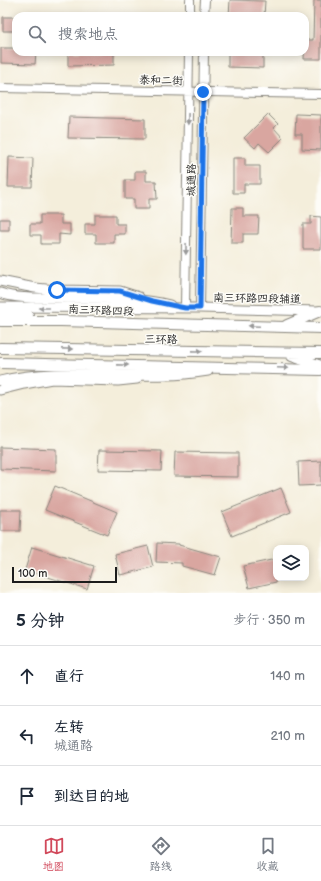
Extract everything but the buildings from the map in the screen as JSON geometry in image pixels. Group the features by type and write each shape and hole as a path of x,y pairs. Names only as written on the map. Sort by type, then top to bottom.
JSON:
{"main road":[{"path":"0,281 34,288 57,290 120,291 152,301 185,308"},
{"path":"0,293 9,296 152,301"},
{"name":"南三环路四段辅道","path":"0,307 200,308 320,312"},
{"path":"282,327 320,312"},
{"path":"0,313 140,323"},
{"name":"南三环路四段","path":"0,321 321,328"},
{"name":"三环路","path":"0,348 321,353"},
{"path":"283,353 321,366"},
{"path":"0,363 245,367 321,370"},
{"path":"0,390 52,379 118,381 245,367"},
{"path":"0,380 43,374 169,375"}],"street":[{"path":"190,0 190,12"},
{"path":"204,12 205,0"},
{"name":"城通路","path":"185,308 189,56"},
{"name":"城通路","path":"200,308 204,56"},
{"name":"泰和二街","path":"0,88 321,94"}],"route":[{"path":"57,290 120,291 152,301 185,308 200,308 203,92"}]}
